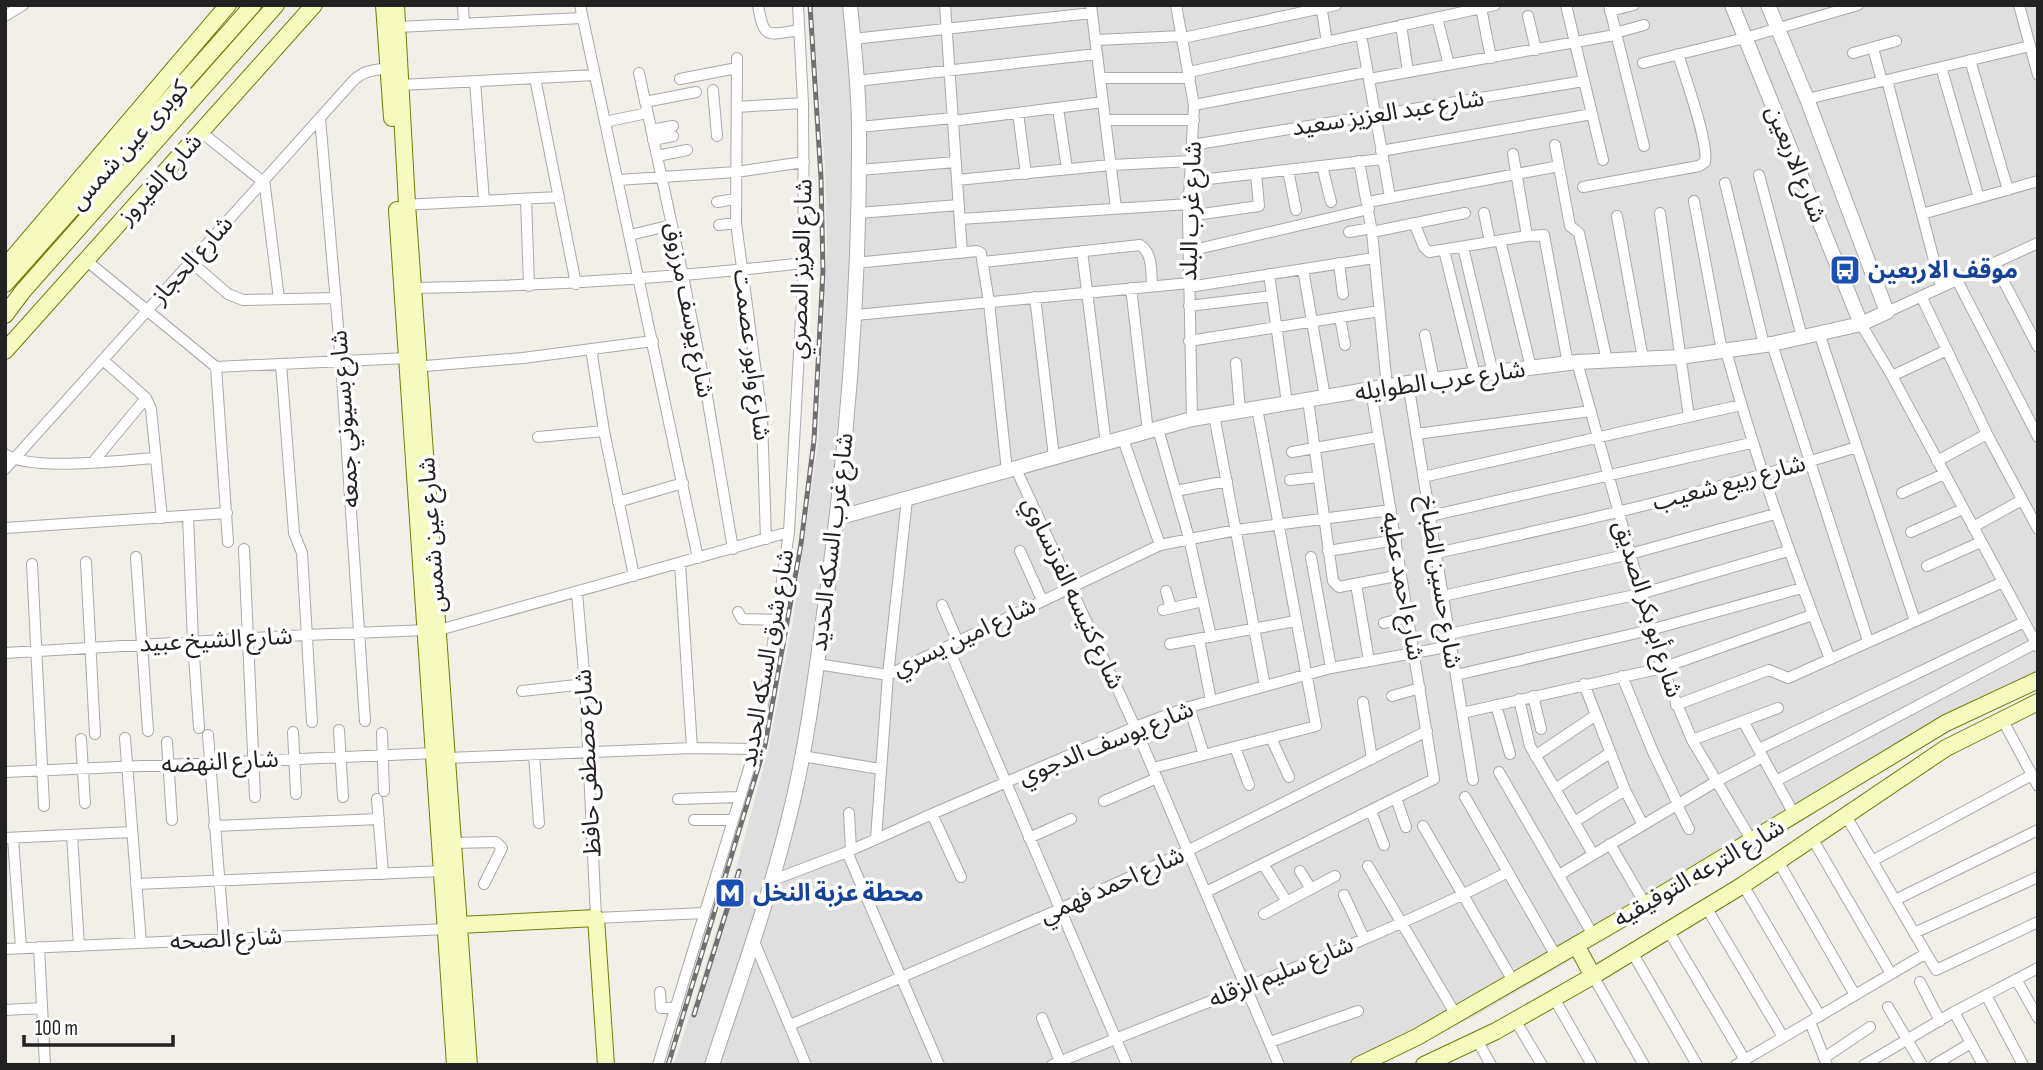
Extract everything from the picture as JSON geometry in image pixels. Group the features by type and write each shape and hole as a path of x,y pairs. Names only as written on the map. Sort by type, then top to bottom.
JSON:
{"main road":[{"path":"6,277 228,5"},
{"name":"كوبرى عين شمس","path":"6,277 253,5"},
{"name":"كوبرى عين شمس","path":"5,315 23,291 276,5"},
{"name":"شارع الفيروز","path":"5,351 314,5"},
{"name":"شارع عين شمس","path":"384,5 402,205 411,364 433,630 441,756 443,871 453,927 469,1065"},
{"name":"شارع عين شمس","path":"396,5 401,85 402,205 414,288 411,364"},
{"name":"شارع الترعه التوفيقيه","path":"1359,1065 1456,1015 1752,842 1946,723 2038,680"},
{"name":"شارع الترعه التوفيقيه","path":"1427,1063 1477,1041 1632,953 1743,885 1946,748 2038,702"},
{"name":"شارع عين شمس","path":"441,756 453,843 455,1065"},
{"path":"596,926 606,1065"},
{"name":"شارع الصحه","path":"453,927 596,926"},
{"path":"1576,945 1593,976"},
{"path":"1417,1037 1427,1063"}],"street":[{"path":"5,16 23,5"},
{"path":"463,5 464,23"},
{"path":"580,5 698,558"},
{"path":"758,5 761,23 766,32 771,34 799,30"},
{"name":"شارع العزيز المصري","path":"789,533 804,263 803,103 798,5"},
{"name":"شارع غرب السكه الحديد","path":"712,1065 773,880 794,800 817,664 837,518 856,314 859,213 859,127 850,5"},
{"path":"945,5 962,253"},
{"name":"شارع غرب البلد","path":"1176,5 1194,105 1188,216 1192,419"},
{"path":"1096,40 1182,37 1336,5"},
{"path":"1100,78 1190,75 1495,5"},
{"path":"1566,5 1603,160"},
{"path":"1634,5 1610,8 1644,146"},
{"name":"شارع الاربعين","path":"1732,5 1861,324"},
{"name":"شارع الاربعين","path":"1768,5 1807,99 1887,312"},
{"path":"1643,63 1745,38 1858,5"},
{"path":"2019,5 2038,75"},
{"path":"1322,7 1327,42"},
{"path":"1481,8 1491,58"},
{"path":"853,39 1092,9 1116,208"},
{"path":"1528,16 1536,50"},
{"path":"398,27 582,18"},
{"path":"1437,18 1449,65"},
{"path":"1401,25 1408,72"},
{"path":"1194,105 1536,50 1615,34 1644,25"},
{"path":"1361,35 1390,197"},
{"path":"1853,53 1896,41"},
{"path":"1807,99 2030,46"},
{"path":"1873,48 1885,80 1941,287"},
{"path":"856,81 1097,54"},
{"path":"1583,187 1699,166 1705,162 1706,155 1698,123 1678,54"},
{"path":"1970,60 2008,190"},
{"name":"شارع وابور عصمت","path":"680,79 737,63 736,222 762,418 766,539"},
{"path":"1941,67 1979,198"},
{"name":"شارع الحجاز","path":"5,469 9,457 103,360 359,74 389,68"},
{"name":"شارع يوسف مرزوق","path":"639,73 683,276 733,548"},
{"path":"401,85 595,75"},
{"path":"535,78 576,284"},
{"path":"475,81 484,201"},
{"name":"شارع عبد العزيز سعيد","path":"1192,145 1584,81"},
{"path":"713,90 717,136"},
{"path":"605,122 696,92"},
{"path":"859,127 953,120 1103,102"},
{"path":"715,105 803,103"},
{"path":"1058,108 1068,169"},
{"path":"1018,113 1026,174"},
{"path":"1191,181 1359,161 1592,114"},
{"name":"شارع بسيوني جمعه","path":"320,118 341,361 365,721"},
{"path":"1105,120 1194,120"},
{"path":"652,135 673,131"},
{"path":"201,132 263,180 279,299"},
{"path":"1555,145 1570,226 1579,233 1607,361"},
{"path":"656,156 687,150"},
{"path":"1414,223 1426,251 1432,252 1527,236 1513,154"},
{"path":"957,180 1111,165 1191,161"},
{"path":"1359,161 1372,230 1387,387"},
{"path":"618,180 736,172 804,162"},
{"path":"859,170 956,162"},
{"path":"1322,166 1331,202"},
{"path":"1189,251 1390,197 1559,166"},
{"path":"1288,170 1296,210"},
{"path":"1188,216 1259,206 1256,174"},
{"path":"1759,175 1802,337"},
{"path":"1922,214 2038,181"},
{"path":"1725,183 1768,345 1810,461 1868,641"},
{"path":"402,205 559,197"},
{"path":"526,199 529,286"},
{"path":"717,202 736,199"},
{"path":"1694,201 1724,351 1751,443 1788,551 1830,659"},
{"path":"960,219 1189,204"},
{"path":"859,213 959,205"},
{"path":"1349,232 1465,213"},
{"path":"1484,213 1495,241 1531,368"},
{"path":"1660,213 1689,417"},
{"path":"1617,216 1643,359"},
{"path":"719,225 736,222"},
{"path":"630,235 672,225"},
{"name":"شارع أبو بكر الصديق","path":"1527,236 1544,235 1573,363 1591,411 1662,668 1692,740 1752,842"},
{"path":"856,263 978,251 982,254 983,262 1140,245 1149,255 1152,286"},
{"path":"2035,245 2038,257"},
{"name":"شارع عرب الطوايله","path":"837,518 1192,419 1408,383 1573,363 1679,357 1768,345 1819,334 1861,324 2035,245"},
{"path":"1463,247 1493,373"},
{"path":"1444,250 1475,375"},
{"path":"1082,251 1106,444"},
{"path":"856,314 1152,286 1189,285 1374,258"},
{"path":"87,261 216,367 341,361 411,364 523,358 653,341"},
{"path":"191,262 236,298 243,300 336,298"},
{"name":"شارع كنيسه الفرنساوي","path":"983,262 1011,470 1070,586 1135,727 1279,1065"},
{"path":"414,288 576,284 804,263"},
{"path":"1994,263 2038,347"},
{"path":"1339,264 1343,294"},
{"path":"1303,269 1325,397"},
{"path":"1269,274 1287,403"},
{"path":"1957,280 2038,437"},
{"path":"1131,288 1153,430 1176,491 1203,600 1211,701"},
{"path":"1189,306 1272,296"},
{"path":"1921,296 1987,433 2038,529"},
{"path":"1035,297 1054,457"},
{"path":"1189,341 1379,311"},
{"path":"1340,317 1345,345"},
{"path":"1776,781 2037,645 1892,376 1861,324"},
{"path":"1819,334 1915,621"},
{"path":"1425,335 1434,380"},
{"path":"591,349 604,431 634,576"},
{"path":"1892,376 1947,350"},
{"path":"103,360 146,398 151,409 162,517"},
{"path":"1236,363 1240,411"},
{"path":"281,364 296,539 302,553 312,722"},
{"path":"216,367 228,542"},
{"name":"شارع حسين الطباخ","path":"1408,383 1472,780"},
{"name":"شارع احمد عطيه","path":"1371,390 1434,776 1431,782 1396,798"},
{"path":"94,461 146,398"},
{"path":"1308,400 1333,581 1339,587 1401,575"},
{"path":"1423,477 1741,405"},
{"path":"1104,800 1155,773 1204,755 1316,726 1257,408"},
{"path":"1416,434 1591,411"},
{"path":"1214,415 1265,686"},
{"path":"538,437 604,431"},
{"path":"1937,461 1987,433"},
{"path":"1292,452 1378,437"},
{"path":"1123,439 1160,545"},
{"path":"1430,516 1751,443"},
{"name":"شارع ربيع شعيب","path":"1436,553 1762,476 1857,447"},
{"path":"9,457 37,464 156,458"},
{"path":"1902,493 1944,474"},
{"path":"1290,480 1318,477"},
{"path":"1176,491 1227,481"},
{"path":"618,502 643,489 683,483"},
{"path":"876,839 888,675 907,499"},
{"path":"1973,527 2022,500"},
{"path":"1911,532 1963,509"},
{"name":"شارع امين يسري","path":"817,664 888,675 1160,545 1236,530 1391,510"},
{"path":"5,528 227,513"},
{"path":"1443,596 1630,554 1775,514"},
{"path":"188,516 192,642 210,763 224,939"},
{"name":"شارع الشيخ عبيد","path":"5,653 433,630 577,593 789,533"},
{"name":"شارع شرق السكه الحديد","path":"658,1065 755,749 789,533"},
{"path":"1331,668 1306,558 1395,540"},
{"path":"1927,566 1981,542"},
{"path":"244,549 255,797"},
{"path":"1020,551 1042,600"},
{"path":"1449,634 1640,594 1788,551"},
{"path":"136,557 148,731"},
{"path":"86,562 95,734"},
{"path":"680,563 692,748"},
{"path":"32,564 44,806"},
{"path":"1676,705 1769,670 1788,677 2003,582"},
{"path":"1356,584 1369,661"},
{"path":"1455,675 1650,630 1802,588"},
{"path":"1166,591 1167,609 1203,600"},
{"name":"شارع مصطفى حافظ","path":"577,593 585,684 596,926"},
{"path":"942,605 953,645 1006,783 1127,1065"},
{"path":"738,612 741,619 777,620"},
{"path":"1462,713 1662,668 1812,615"},
{"path":"1384,623 1408,617"},
{"path":"1170,644 1296,621"},
{"path":"1559,875 1761,753 2024,622"},
{"name":"شارع يوسف الدجوي","path":"773,880 849,851 1135,727 1189,707 1331,668 1452,646"},
{"path":"1622,676 1689,829"},
{"path":"522,691 585,684"},
{"path":"1584,684 1625,790 1643,825"},
{"path":"1392,696 1420,688"},
{"path":"1533,696 1541,729"},
{"path":"1519,699 1528,741 1535,756 1593,854"},
{"path":"1363,702 1372,759"},
{"path":"1496,705 1510,754"},
{"path":"1189,707 1204,755"},
{"path":"1692,740 1778,708"},
{"path":"1535,756 1596,715"},
{"path":"2002,719 2033,771 2038,786"},
{"path":"1743,721 1795,816"},
{"path":"339,730 343,797"},
{"name":"شارع احمد فهمي","path":"790,1025 1060,909 1189,850 1427,731"},
{"path":"293,732 296,794"},
{"path":"382,733 379,819 383,874"},
{"path":"125,738 141,943"},
{"path":"1271,738 1289,777"},
{"path":"81,739 85,803"},
{"path":"167,742 172,820"},
{"path":"1235,747 1249,785"},
{"name":"شارع النهضه","path":"5,772 340,757 534,755 692,748 755,749"},
{"path":"1555,789 1610,752"},
{"path":"534,755 539,823"},
{"path":"802,755 880,769"},
{"path":"1872,861 2033,771"},
{"path":"1499,772 1592,935"},
{"path":"1574,822 1625,790"},
{"path":"678,799 740,797"},
{"path":"1465,797 1556,956"},
{"path":"1206,891 1396,798 1406,827"},
{"path":"1371,811 1384,845"},
{"path":"849,813 849,851 939,1065"},
{"path":"932,814 961,877"},
{"path":"1846,816 1934,969 1939,971 2038,922"},
{"path":"214,826 379,819"},
{"path":"1030,838 1071,819"},
{"path":"694,820 733,820"},
{"path":"1423,826 1513,981"},
{"path":"1895,900 2038,830"},
{"path":"21,948 11,891 9,838 132,832"},
{"path":"72,835 79,946"},
{"path":"1812,838 1891,974"},
{"path":"453,843 499,844 502,848 484,884"},
{"path":"1610,844 1645,904"},
{"path":"1778,861 1856,995"},
{"path":"1263,864 1287,902"},
{"path":"1368,866 1456,1015"},
{"path":"136,884 443,871"},
{"path":"1300,871 1311,889"},
{"name":"شارع سليم الزقله","path":"1057,1063 1364,938 1508,873"},
{"path":"1264,914 1335,876"},
{"path":"1914,933 2038,877"},
{"path":"1743,885 1815,1019 1825,1062 1870,1027"},
{"path":"1344,895 1364,938"},
{"path":"1706,907 1783,1037"},
{"name":"شارع الصحه","path":"596,926 704,913"},
{"name":"شارع الصحه","path":"5,949 453,927"},
{"path":"1668,930 1740,1062 1925,954"},
{"path":"753,939 806,1065"},
{"path":"39,947 45,1065"},
{"path":"1632,953 1697,1065"},
{"path":"1864,1065 2038,968"},
{"path":"1593,976 1644,1065"},
{"path":"2017,979 2038,1018"},
{"path":"1920,982 1940,1021"},
{"path":"660,992 662,1008 676,1008"},
{"path":"1986,995 2023,1065"},
{"path":"1554,998 1592,1065"},
{"path":"1888,1007 1922,1065"},
{"path":"5,1010 42,1008"},
{"path":"1270,1042 1358,1011"},
{"path":"1954,1013 1983,1065"},
{"path":"1042,1018 1057,1063"},
{"path":"1515,1020 1542,1065"},
{"path":"1477,1041 1491,1065"},
{"path":"1934,1065 1971,1043"}],"shaded area":[{"path":"812,5 2038,5 2038,686 1949,728 1766,845 1481,1013 1375,1065 674,1065 734,876 769,747 792,626 818,443 827,249 825,167"}],"railway":[{"path":"668,1065 765,745 801,544 814,440 823,271 821,178 810,5"},
{"path":"694,1015 739,871"}],"place":[{"name":"موقف الاربعين","path":"1845,270"},
{"name":"محطة عزبة النخل","path":"730,893"}]}
